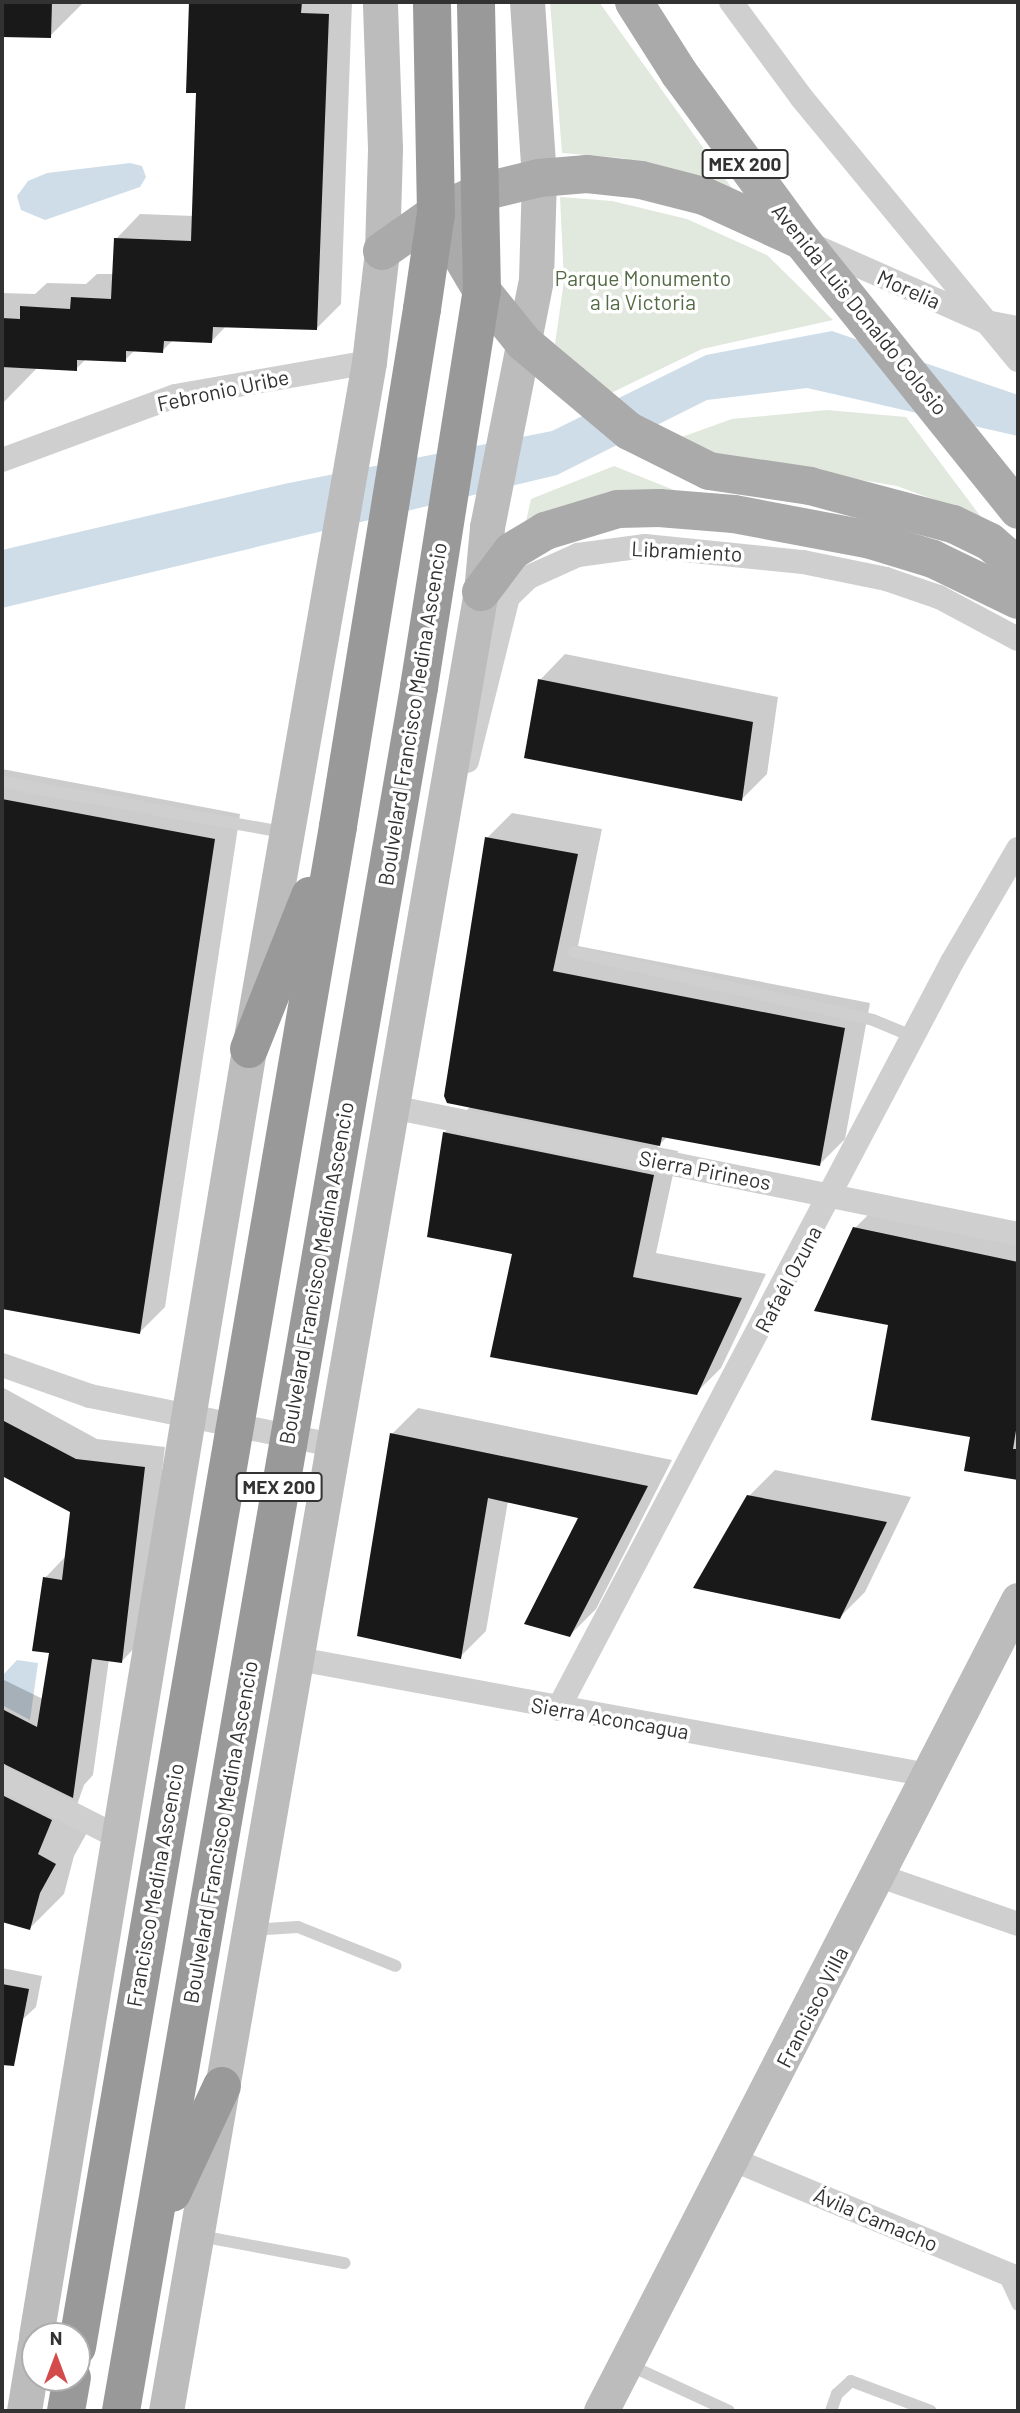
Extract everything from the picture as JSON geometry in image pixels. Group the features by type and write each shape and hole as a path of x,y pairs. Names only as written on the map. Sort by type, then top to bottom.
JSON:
{"highway":[{"name":"MEX 200","path":"236,1424 338,826 436,214 432,2"},
{"name":"MEX 200","path":"476,2 482,291"},
{"name":"Boulvelard Francisco Medina Ascencio","path":"121,2411 462,424 482,291"},
{"path":"248,1049 338,826"},
{"name":"Francisco Medina Ascencio","path":"81,2322 236,1424"},
{"path":"150,2239 222,2087"},
{"path":"66,2411 69,2392"}],"main road":[{"name":"Avenida Luis Donaldo Colosio","path":"634,2 679,73 802,241 965,439 1018,510"},
{"path":"382,251 436,214 482,192 539,178 587,174 641,180 704,196 802,241"},
{"name":"MEX 200","path":"436,214 482,291 537,354 629,431 674,457 709,471 810,486 906,508 990,542 1018,566"},
{"path":"481,592 512,551 545,531 618,509 659,508 734,514 871,540 933,559 1018,600"}],"street":[{"path":"38,2322 191,1415 248,1049 369,362 382,251 385,148 380,2"},
{"path":"166,2411 293,1658 334,1444 481,592 487,527 510,407 537,354 539,178 527,2"},
{"path":"731,2 801,97 1018,360"},
{"name":"Morelia","path":"802,241 986,322 1018,328"},
{"name":"Febronio Uribe","path":"2,460 175,396 369,362"},
{"name":"Libramiento","path":"433,866 459,792 508,597 529,577 558,562 607,548 645,546 803,562 886,579 939,597 1018,639"},
{"name":"Rafaél Ozuna","path":"558,1709 914,1037 1018,849"},
{"name":"Sierra Pirineos","path":"392,1108 1018,1234"},
{"path":"2,1365 90,1396 334,1444"},
{"name":"Francisco Villa","path":"601,2411 734,2160 1018,1600"},
{"name":"Sierra Aconcagua","path":"293,1658 558,1709 928,1775"},
{"path":"2,1779 120,1838"},
{"path":"880,1875 1018,1924"},
{"name":"Ávila Camacho","path":"734,2160 1011,2275"},
{"path":"24,2411 27,2392"}],"lane":[{"path":"2,782 288,833"},
{"path":"574,951 873,1020 914,1037"},
{"path":"247,1931 298,1927 396,1966"},
{"path":"196,2235 344,2263"},
{"path":"1011,2275 1018,2305"},
{"path":"625,2363 729,2411"},
{"path":"831,2411 837,2394 851,2381 931,2411"}],"green space":[{"path":"550,2 599,2 734,191 623,158 562,153"},
{"name":"Parque Monumento a la Victoria","path":"560,197 612,201 687,219 767,255 833,320 702,349 611,393 555,344 564,281"},
{"path":"827,410 906,417 981,517 897,486 832,475 762,470 676,439 732,419"},
{"path":"614,466 689,496 525,526 531,499"}],"shaded area":[{"path":"130,163 142,166 146,177 140,187 45,220 21,210 17,196 28,181 47,173"},
{"path":"832,331 1018,395 1018,436 807,388 707,400 557,475 2,608 2,550 284,484 552,431 706,355"},
{"path":"17,1660 38,1663 30,1720 2,1705 2,1676"}],"building":[{"path":"2,2 52,2 51,38 2,37"},
{"path":"189,2 302,2 301,13 329,14 317,330 213,327 212,343 164,341 163,353 126,351 126,362 77,360 77,371 2,367 2,318 20,319 20,306 70,309 71,297 111,299 114,238 191,241 196,93 186,93"},
{"path":"538,679 753,722 742,801 524,758"},
{"path":"2,799 215,839 140,1334 2,1309"},
{"path":"485,837 578,854 553,971 845,1028 820,1166 662,1137 660,1146 447,1103 444,1096"},
{"path":"443,1132 654,1175 633,1277 742,1298 697,1395 490,1357 512,1254 427,1237"},
{"path":"853,1227 1018,1262 1018,1418 1013,1449 1018,1449 1018,1480 964,1471 970,1437 871,1420 888,1325 814,1311"},
{"path":"2,1420 76,1459 145,1467 122,1663 92,1659 73,1798 2,1763 2,1709 37,1727 49,1653 32,1651 43,1577 62,1580 70,1512 2,1476"},
{"path":"390,1433 648,1486 570,1637 524,1624 578,1518 488,1498 461,1659 357,1636"},
{"path":"747,1495 887,1522 840,1619 693,1588"},
{"path":"2,1795 52,1820 38,1854 56,1864 40,1893 30,1930 2,1922"},
{"path":"2,1984 29,1989 14,2066 2,2065"}]}
